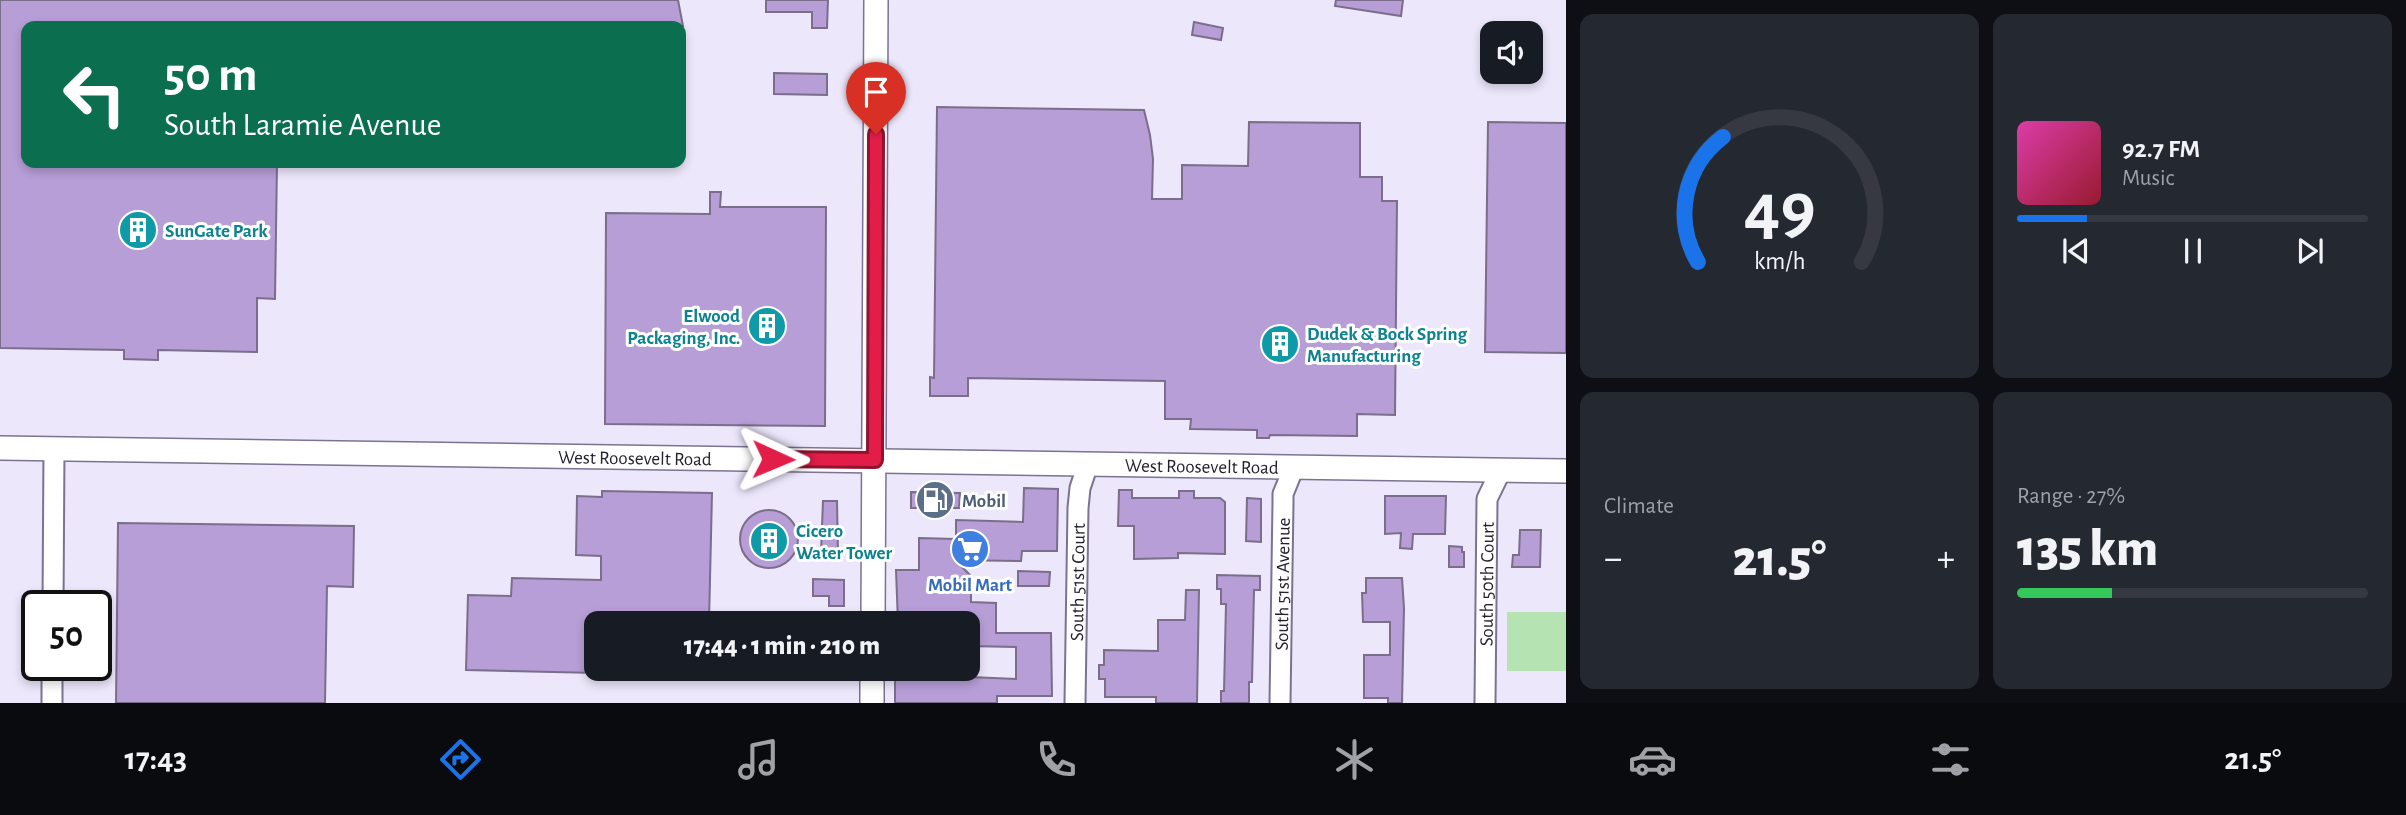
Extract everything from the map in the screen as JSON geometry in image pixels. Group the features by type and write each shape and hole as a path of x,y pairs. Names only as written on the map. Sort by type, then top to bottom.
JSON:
{"main road":[{"path":"873,611 876,0"},
{"name":"West Roosevelt Road","path":"0,448 1566,471"},
{"path":"872,681 872,703"}],"street":[{"path":"53,590 54,449"},
{"name":"South 51st Court","path":"1075,703 1078,508 1080,488 1088,464"},
{"name":"South 51st Avenue","path":"1280,703 1283,494 1294,467"},
{"name":"South 50th Court","path":"1485,703 1487,499 1501,470"},
{"path":"52,681 52,703"}],"green space":[{"path":"1507,612 1566,612 1566,671 1507,671"}],"building":[{"name":"SunGate Park","path":"0,0 678,0 682,21 21,21 21,168 277,168 275,299 257,298 257,352 158,350 158,360 124,359 124,350 0,348"},
{"path":"766,0 828,0 827,28 812,28 812,12 766,12"},
{"path":"1336,0 1403,0 1401,16 1335,6"},
{"path":"1194,22 1223,28 1221,40 1192,35"},
{"path":"774,73 827,74 827,95 774,94"},
{"path":"937,107 1144,110 1153,159 1152,199 1182,199 1182,165 1248,166 1249,122 1360,123 1360,177 1382,177 1382,201 1397,201 1395,415 1357,414 1357,436 1270,435 1269,438 1257,438 1257,430 1190,429 1191,419 1165,419 1165,381 968,378 968,396 930,396 930,377 934,378"},
{"path":"1488,122 1566,123 1566,353 1485,352"},
{"path":"710,192 721,192 720,207 826,207 825,426 605,424 606,213 710,214"},
{"path":"1024,488 1058,489 1057,551 1022,551 1021,561 955,560 971,576 971,602 996,603 996,633 1051,633 1052,696 997,696 997,703 895,703 895,681 980,681 980,677 1016,679 1016,647 980,646 980,611 898,611 896,570 919,570 919,538 956,539 956,520 1023,522"},
{"path":"1119,490 1132,490 1132,498 1179,498 1179,491 1194,491 1194,498 1220,498 1225,502 1225,554 1178,553 1178,558 1134,559 1134,526 1118,526"},
{"path":"602,491 712,493 709,611 584,611 584,673 466,670 468,595 511,596 512,578 601,580 601,556 576,555 577,496 602,497"},
{"name":"Mobil","path":"911,492 960,493 959,508 911,508"},
{"path":"1385,496 1446,496 1445,534 1413,534 1412,549 1400,548 1401,533 1385,534"},
{"path":"1247,498 1261,499 1261,542 1246,541"},
{"path":"823,501 837,501 838,554 821,553"},
{"name":"Cicero Water Tower","path":"769,510 780,512 793,523 798,539 796,550 785,563 769,568 758,566 745,555 740,539 742,528 753,515"},
{"path":"118,523 354,526 353,587 327,586 325,703 116,703"},
{"path":"1520,530 1541,530 1540,567 1512,567 1513,555 1519,555"},
{"path":"1449,546 1462,547 1464,567 1449,567"},
{"path":"1018,571 1050,572 1049,586 1018,586"},
{"path":"1217,575 1260,576 1260,590 1254,590 1249,703 1221,703 1221,691 1224,691 1226,604 1221,604"},
{"path":"1366,578 1402,578 1402,703 1388,703 1388,698 1364,698 1364,655 1390,655 1390,622 1363,622 1362,593 1366,593"},
{"path":"813,579 844,580 844,606 829,606 829,596 813,596"},
{"path":"1186,590 1199,590 1197,703 1156,703 1156,697 1105,697 1105,679 1099,679 1099,665 1104,665 1104,650 1158,651 1158,620 1185,620"}],"place":[{"name":"SunGate Park","path":"138,230"},
{"name":"Elwood Packaging, Inc.","path":"767,326"},
{"name":"Dudek & Bock Spring Manufacturing","path":"1280,344"},
{"name":"Mobil","path":"935,500"},
{"name":"Cicero Water Tower","path":"769,541"},
{"name":"Mobil Mart","path":"970,549"}],"route":[{"path":"773,459 875,460 876,134"}]}
